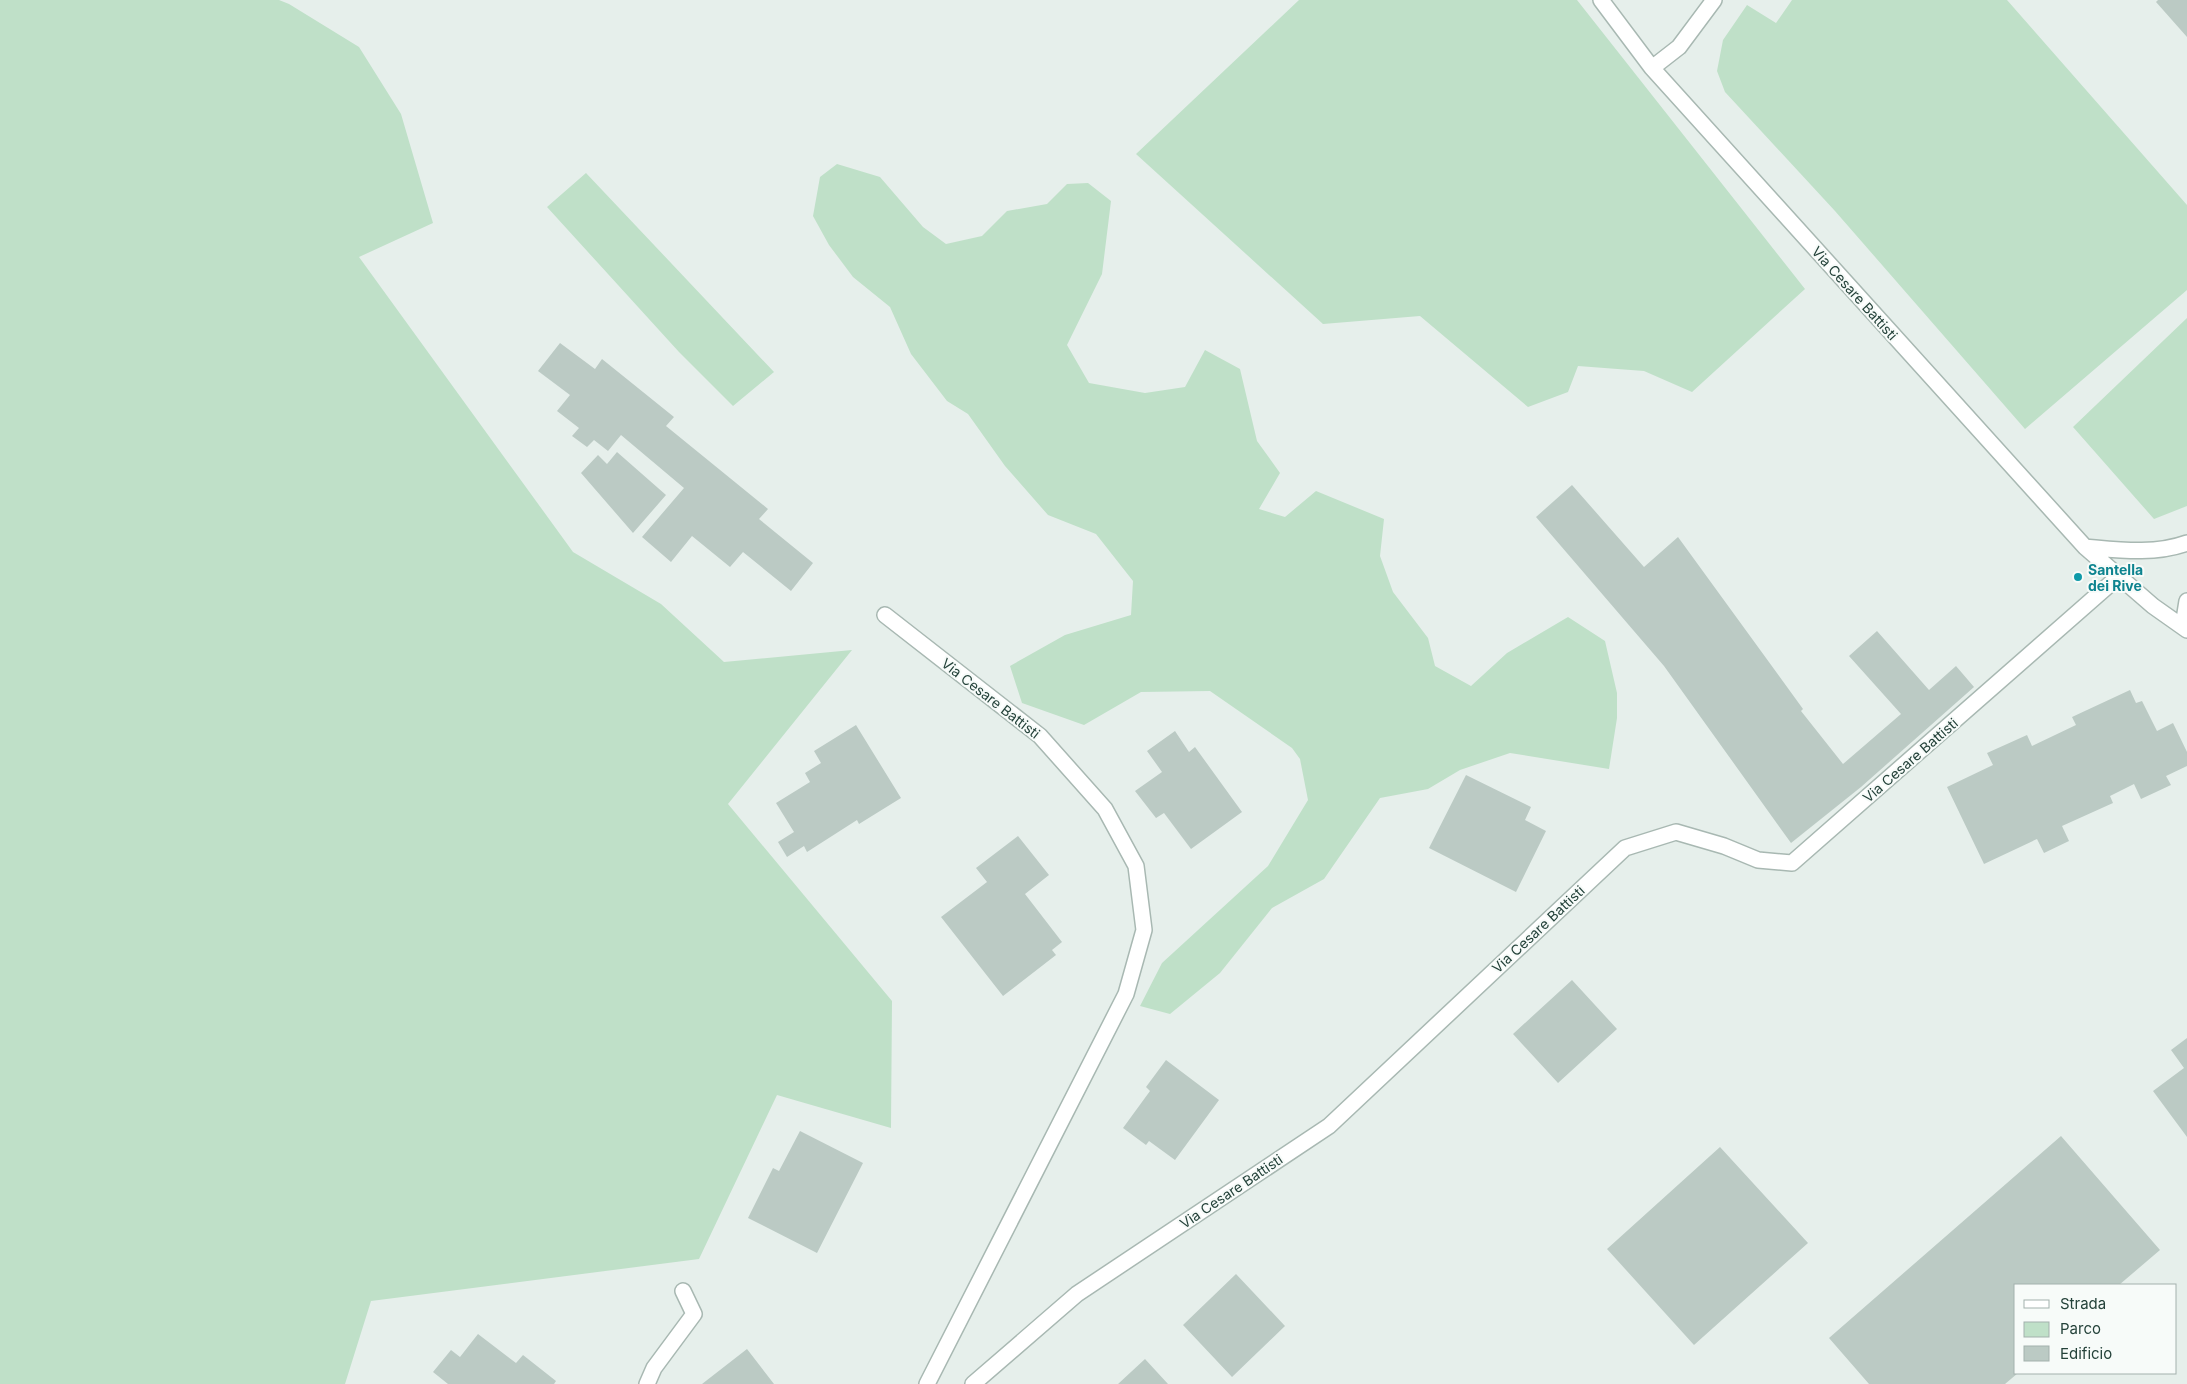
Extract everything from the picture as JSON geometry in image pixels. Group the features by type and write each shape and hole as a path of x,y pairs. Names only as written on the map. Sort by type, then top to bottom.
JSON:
{"street":[{"name":"Via Cesare Battisti","path":"1601,0 1652,68 2085,548 2153,606 2186,626"},
{"path":"1652,68 1679,47 1714,0"},
{"path":"2085,548 2141,551 2179,546 2187,543"},
{"name":"Via Cesare Battisti","path":"973,1384 1077,1294 1328,1126 1625,848 1676,832 1724,846 1758,860 1792,863 2118,577"},
{"path":"2186,626 2187,601"},
{"name":"Via Cesare Battisti","path":"885,615 1040,736 1105,809 1136,866 1144,930 1126,994 927,1384"},
{"path":"647,1384 654,1368 694,1314 683,1291"}],"green space":[{"path":"0,0 279,0 289,4 359,47 401,114 433,223 359,257 573,552 661,604 724,662 852,650 728,804 892,1001 891,1128 777,1095 699,1259 371,1301 345,1384 0,1384"},
{"path":"1299,0 1577,0 1805,289 1692,392 1644,371 1578,366 1568,392 1528,407 1420,316 1323,324 1136,154"},
{"path":"1792,0 2007,0 2187,205 2187,290 2025,429 1835,211 1725,92 1717,71 1723,40 1747,5 1776,23"},
{"path":"837,164 880,177 923,227 946,244 982,236 1007,211 1047,204 1067,184 1088,183 1111,201 1102,274 1067,345 1089,383 1145,393 1185,387 1205,350 1240,369 1257,441 1280,473 1259,509 1285,517 1316,491 1384,519 1380,556 1393,592 1428,638 1435,666 1471,686 1507,653 1568,617 1605,641 1617,693 1617,718 1609,769 1510,753 1460,770 1428,789 1380,798 1324,879 1272,908 1220,973 1170,1014 1140,1006 1162,963 1268,866 1308,800 1300,759 1292,748 1210,691 1141,692 1084,725 1022,703 1010,666 1065,635 1131,615 1133,581 1096,534 1048,515 1005,466 968,414 947,401 911,354 890,307 853,277 829,245 813,216 820,177"},
{"path":"586,173 774,372 733,406 679,352 547,207"},
{"path":"2187,318 2187,506 2154,519 2073,427"}],"building":[{"path":"2158,0 2187,0 2187,37 2156,2"},
{"path":"560,343 595,369 602,359 674,417 666,426 768,509 759,519 813,563 791,591 743,552 730,567 692,536 671,562 642,537 684,488 621,435 608,451 594,440 587,447 572,436 579,428 557,411 570,395 538,371"},
{"path":"617,452 666,495 633,533 581,473 598,455 607,464"},
{"path":"1572,485 1644,567 1678,537 1803,709 1801,711 1843,764 1901,714 1849,656 1877,631 1929,690 1956,666 1974,687 1861,787 1791,843 1664,666 1536,517"},
{"path":"2130,690 2136,703 2142,701 2157,731 2173,723 2187,752 2187,766 2166,776 2171,785 2141,799 2134,784 2110,796 2113,803 2062,826 2069,841 2044,853 2037,839 1984,864 1947,787 1993,765 1987,753 2027,735 2032,746 2076,725 2072,717"},
{"path":"856,725 901,798 859,824 857,820 807,852 804,846 787,857 778,842 794,832 776,803 810,782 805,773 821,763 814,751"},
{"path":"1175,731 1189,752 1195,747 1242,812 1191,849 1164,813 1156,818 1135,791 1162,772 1147,751"},
{"path":"1466,775 1531,807 1525,820 1546,831 1516,892 1429,848"},
{"path":"1018,836 1049,875 1025,894 1062,942 1052,950 1056,955 1003,996 941,917 987,882 976,868"},
{"path":"1572,980 1617,1029 1558,1083 1513,1034"},
{"path":"2187,1038 2187,1137 2153,1091 2184,1068 2171,1050"},
{"path":"1166,1060 1219,1100 1175,1160 1149,1141 1146,1145 1123,1128 1150,1091 1146,1087"},
{"path":"800,1131 863,1163 817,1253 748,1218 773,1168 779,1171"},
{"path":"2061,1136 2160,1250 2120,1284 2014,1284 2014,1374 2017,1374 2005,1384 1869,1384 1829,1338"},
{"path":"1720,1147 1808,1243 1694,1345 1607,1249"},
{"path":"1236,1274 1285,1326 1232,1377 1183,1325"},
{"path":"478,1334 516,1363 523,1355 556,1381 554,1384 448,1384 433,1372 451,1350 460,1357"},
{"path":"747,1349 774,1384 702,1384"},
{"path":"1145,1359 1168,1384 1118,1384"}],"place":[{"name":"Santella dei Rive","path":"2078,577"}]}
